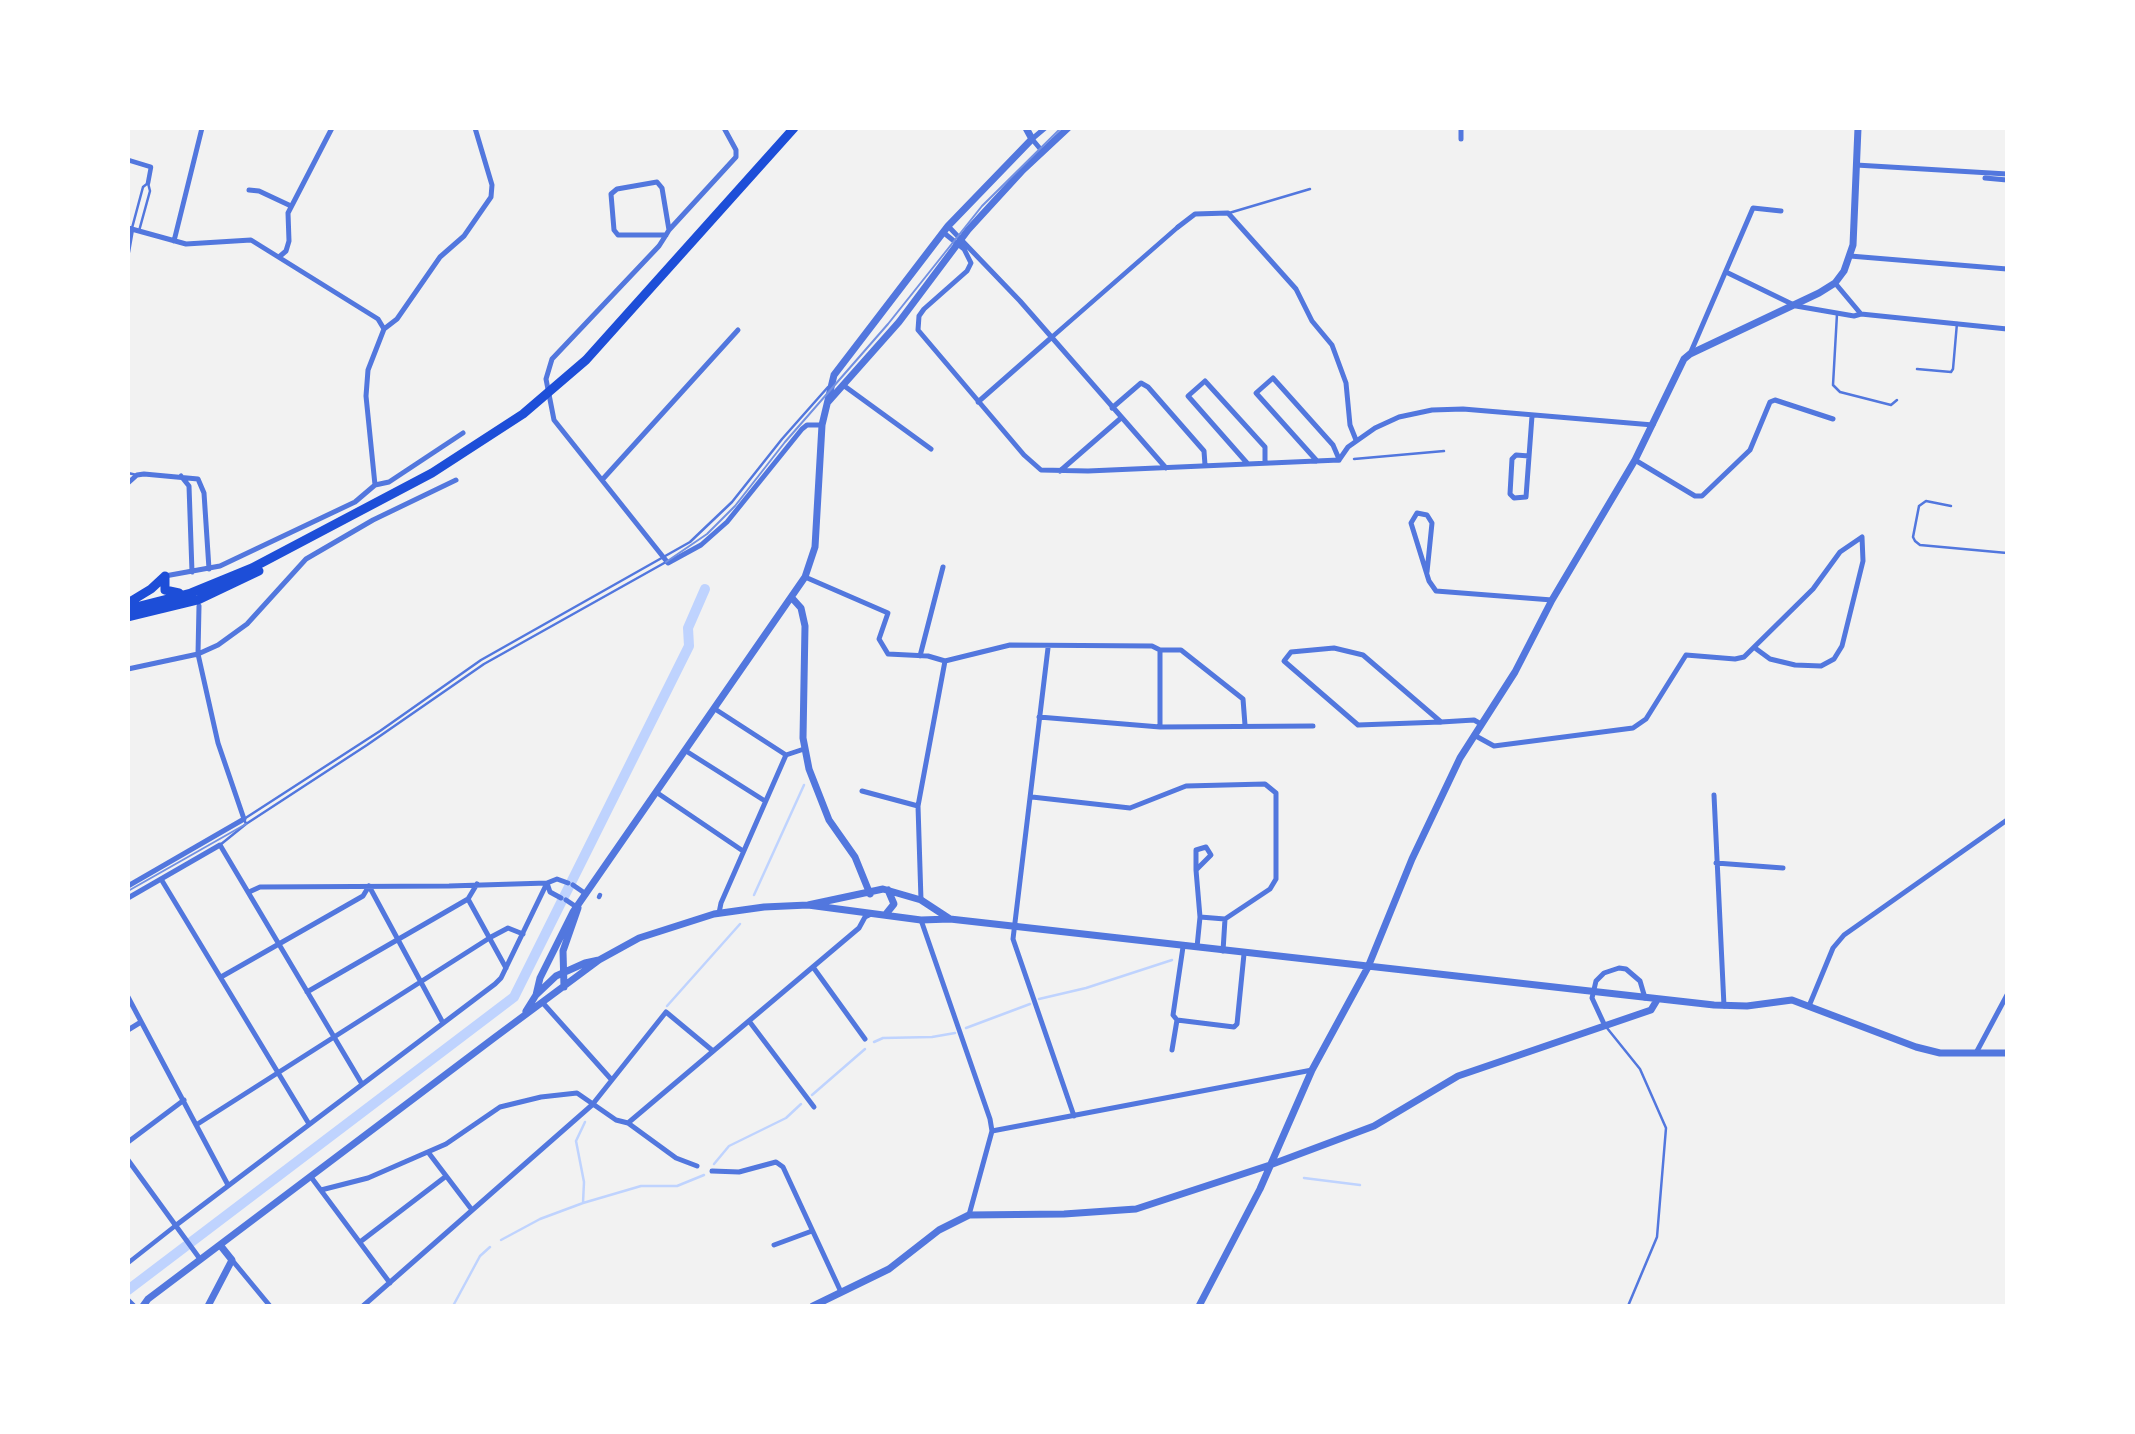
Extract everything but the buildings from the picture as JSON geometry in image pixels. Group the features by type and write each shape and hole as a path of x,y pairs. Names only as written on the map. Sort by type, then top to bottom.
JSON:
{"main road":[{"path":"128,617 191,602 222,591 475,447 557,387 586,360 794,128"},
{"path":"128,609 191,593 253,568 333,527"},
{"path":"164,576 164,590 191,593"},
{"path":"128,603 151,589 164,576"}],"street":[{"path":"174,241 202,128"},
{"path":"279,257 286,251 289,242 288,213 332,128"},
{"path":"375,485 366,387 373,354 384,329 397,319 440,257 464,236 491,197 492,185 475,128"},
{"path":"724,128 736,150 736,157 552,359 546,379 552,417 666,561 701,545 727,522 802,429 807,425 822,425"},
{"path":"1026,128 1042,151"},
{"path":"564,987 565,943 586,894 805,577 816,537 822,425 830,385 854,347 946,229 1045,128"},
{"path":"827,403 888,335 992,203 1068,128"},
{"path":"1461,128 1461,139"},
{"path":"1690,354 1796,306 1835,283 1850,256 1858,128"},
{"path":"128,160 151,167 148,183"},
{"path":"1856,166 2007,174"},
{"path":"1985,177 2007,180"},
{"path":"657,182 662,188 668,233 618,235 614,230 611,194 617,189 657,182"},
{"path":"249,190 259,191 291,206"},
{"path":"1199,1306 1240,1230 1312,1070 1368,967 1412,859 1474,735 1515,672 1552,600 1635,460 1677,372 1690,354 1753,208 1781,211"},
{"path":"978,402 1195,214 1228,213 1296,289 1312,321 1332,345 1346,383 1350,425 1356,440"},
{"path":"128,252 130,229 186,244 251,240 378,319 384,329"},
{"path":"946,229 1052,337 1166,468"},
{"path":"961,242 971,263 967,271 924,309 917,324 921,336 1036,467 1048,472 1339,460 1356,440 1399,417 1432,410 1463,409 1653,425"},
{"path":"1850,256 2007,269"},
{"path":"1726,272 1796,306 1837,314 1861,314 2007,329"},
{"path":"1835,283 1861,314"},
{"path":"1819,293 1817,300 1821,309"},
{"path":"601,481 738,330"},
{"path":"1317,461 1256,393 1273,377 1333,445 1339,460"},
{"path":"1247,463 1188,396 1205,381 1265,447 1265,463"},
{"path":"1112,408 1141,383 1148,387 1204,451 1205,465"},
{"path":"843,384 931,449"},
{"path":"1635,460 1695,496 1702,496 1750,450 1770,402 1775,400 1833,419"},
{"path":"1529,456 1516,455 1512,460 1510,495 1514,498 1527,497 1532,416"},
{"path":"1059,471 1121,418"},
{"path":"164,576 172,572 209,569 355,502 375,485 389,482 463,433"},
{"path":"128,483 137,475 193,477 202,484 209,569"},
{"path":"181,476 189,486 191,572"},
{"path":"128,669 198,654 225,640 247,624 306,559 373,520 456,480"},
{"path":"1427,572 1432,523 1427,516 1416,513 1411,523 1430,585 1438,591 1552,600"},
{"path":"1474,735 1494,746 1633,728 1646,719 1686,655 1740,659 1755,648 1813,589 1840,552 1861,537 1863,561 1842,646 1834,659 1821,666 1795,665 1770,659 1755,648"},
{"path":"920,656 943,567"},
{"path":"805,577 888,613 879,639 888,654 945,661 1010,645 1048,648 1152,646 1160,650 1181,650 1243,699 1245,725"},
{"path":"792,598 802,608 805,626 804,749 820,802 855,857 870,894 867,903 873,913"},
{"path":"128,886 245,821 218,743 198,654 199,606"},
{"path":"1048,648 1014,949 1074,1116"},
{"path":"1441,722 1363,655 1334,648 1291,652 1284,661 1358,725 1441,722 1474,720 1481,724"},
{"path":"1160,650 1160,727"},
{"path":"921,900 918,806 945,661"},
{"path":"715,709 786,755"},
{"path":"1039,717 1160,727 1313,726"},
{"path":"719,913 743,851 786,755 804,749"},
{"path":"685,751 765,801"},
{"path":"1032,797 1130,808 1149,803 1173,789 1186,786 1265,784 1276,793 1276,879 1269,889 1225,919 1199,917"},
{"path":"862,791 918,806"},
{"path":"656,792 743,851"},
{"path":"1714,795 1724,1006"},
{"path":"1809,1006 1833,948 1844,936 2007,820"},
{"path":"128,898 220,845 362,1084"},
{"path":"1716,863 1783,868"},
{"path":"1196,870 1199,917 1197,948"},
{"path":"161,879 309,1124"},
{"path":"249,892 260,887 547,883 557,879 586,894"},
{"path":"547,883 550,892 578,908"},
{"path":"128,1263 495,984 506,968 547,883"},
{"path":"307,992 468,899 477,884"},
{"path":"221,978 363,896 369,886"},
{"path":"369,886 443,1023"},
{"path":"143,1306 148,1298 542,1002 599,960 639,938 719,913 808,905 870,894 878,890 888,890 921,900 950,919"},
{"path":"886,914 894,904 888,890"},
{"path":"468,899 506,968"},
{"path":"808,905 921,920 950,919 1657,1000 1724,1006 1792,1000 1916,1047 1940,1053 2007,1053"},
{"path":"522,1018 536,995 540,978 573,912 578,908"},
{"path":"628,1123 859,928 865,917 873,913"},
{"path":"1223,951 1225,919"},
{"path":"921,920 992,1131 969,1215"},
{"path":"196,1125 491,937 508,928 523,934"},
{"path":"1183,947 1173,1015 1177,1020 1234,1027 1237,1024 1244,954"},
{"path":"536,995 564,972 599,960"},
{"path":"813,967 865,1039"},
{"path":"1605,1026 1594,1005 1592,992 1598,978 1610,969 1619,968 1636,975 1644,987 1645,998"},
{"path":"536,995 610,1078"},
{"path":"1976,1053 2007,995"},
{"path":"128,997 228,1185"},
{"path":"813,1306 889,1269 939,1230 969,1215 1064,1214 1136,1209 1269,1165 1374,1126 1458,1076 1651,1010 1657,1000"},
{"path":"363,1306 592,1105 610,1078 666,1012 712,1051"},
{"path":"1172,1050 1177,1020"},
{"path":"749,1021 814,1107"},
{"path":"128,1030 141,1022"},
{"path":"992,1131 1208,1091 1228,1083 1312,1070"},
{"path":"321,1190 368,1178 446,1144 500,1107 577,1093 615,1120 628,1123 676,1158 697,1166"},
{"path":"128,1142 184,1100"},
{"path":"428,1152 472,1210"},
{"path":"128,1160 200,1259"},
{"path":"712,1171 739,1172 776,1163 783,1167 841,1292"},
{"path":"311,1177 390,1283"},
{"path":"360,1242 446,1177"},
{"path":"774,1245 812,1231"},
{"path":"220,1245 270,1306"},
{"path":"208,1306 232,1260"},
{"path":"128,1300 134,1306"}],"lane":[{"path":"130,229 144,187 148,183"},
{"path":"139,231 150,191 148,183"},
{"path":"1228,213 1310,189"},
{"path":"1837,314 1833,386 1840,391 1891,405 1897,400"},
{"path":"1917,369 1951,372 1957,324"},
{"path":"220,845 245,821 481,660 666,561 719,516 830,385"},
{"path":"1354,459 1444,451"},
{"path":"128,473 137,475"},
{"path":"1951,506 1926,502 1919,506 1913,537 1915,541 1920,545 2007,553"},
{"path":"1605,1026 1628,1051 1660,1109 1666,1128 1657,1237 1628,1306"}],"waterway":[{"path":"128,1290 514,997 689,646 688,628 705,589"},
{"path":"754,895 804,785"},
{"path":"667,1006 740,924"},
{"path":"1039,999 1086,988 1172,960"},
{"path":"966,1028 1030,1004"},
{"path":"874,1042 883,1038 932,1037 955,1033"},
{"path":"812,1095 865,1049"},
{"path":"714,1164 729,1146 786,1118 801,1104"},
{"path":"583,1203 584,1182 576,1141 585,1122"},
{"path":"501,1240 540,1219 583,1203 641,1186 677,1186 704,1175"},
{"path":"1304,1178 1360,1185"},
{"path":"453,1306 480,1256 490,1247"}],"tram line":[{"path":"666,562 707,534 735,506 785,442 888,324 982,206 1061,128"},
{"path":"128,891 246,824"}]}
